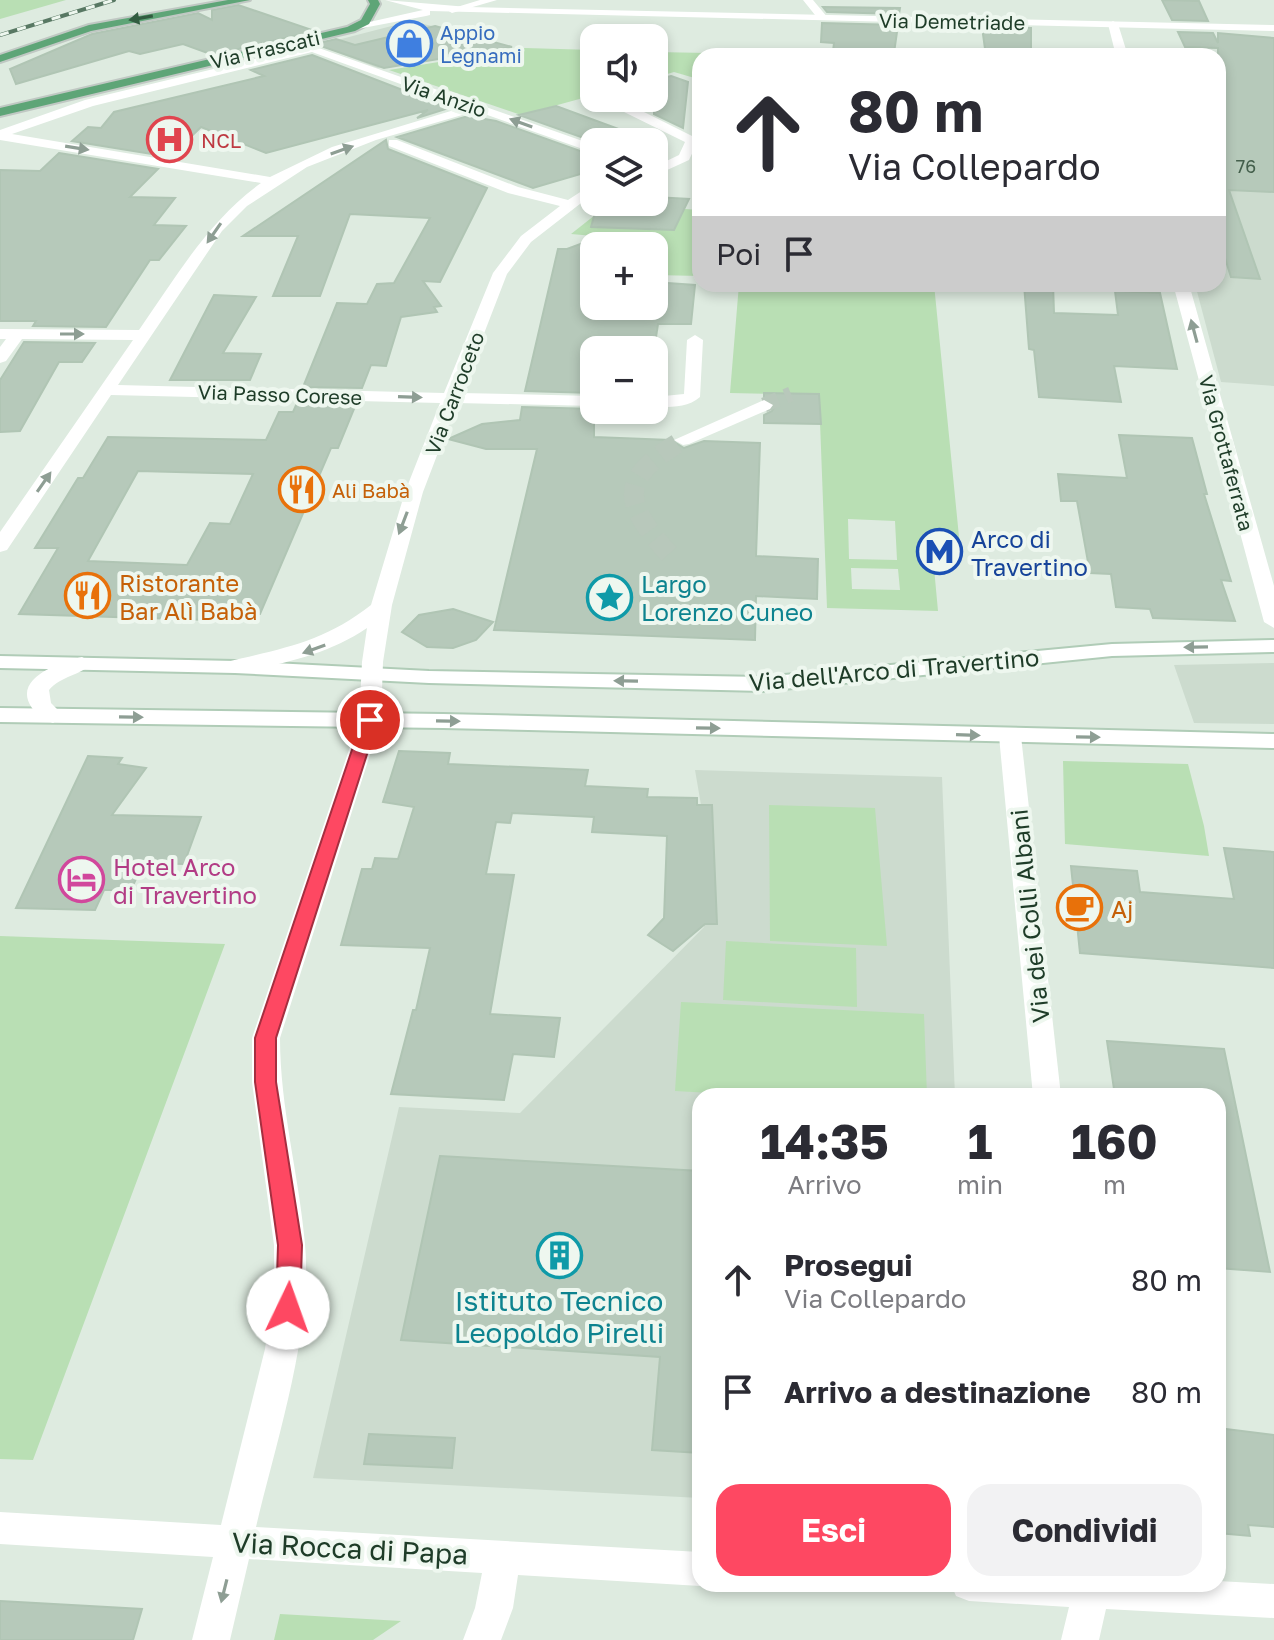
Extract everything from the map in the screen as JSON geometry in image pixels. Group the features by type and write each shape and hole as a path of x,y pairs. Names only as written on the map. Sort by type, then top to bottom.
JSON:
{"main road":[{"path":"0,59 62,36 116,22 245,0"},
{"name":"Via Frascati","path":"0,110 351,29 369,18 375,4 373,0"},
{"path":"0,74 62,36"}],"street":[{"name":"Via Demetriade","path":"390,0 417,7 452,10 1274,28"},
{"path":"351,29 492,0"},
{"path":"808,0 823,18"},
{"path":"1113,24 1120,48"},
{"name":"Via Anzio","path":"295,43 580,144"},
{"name":"Via Frascati","path":"0,135 64,110 312,49"},
{"path":"139,78 156,86"},
{"path":"0,546 226,218 247,197 271,181 327,155 476,107"},
{"path":"635,112 689,137 692,143 687,147 668,150"},
{"path":"0,135 271,181"},
{"path":"393,143 513,190 571,205"},
{"path":"668,164 684,157 687,147"},
{"name":"Via Carroceto","path":"370,674 380,608 394,547 500,273 526,239 580,198"},
{"name":"Via Carroceto","path":"571,205 580,202"},
{"name":"Via Grottaferrata","path":"1183,292 1274,622"},
{"path":"0,358 8,334 145,335"},
{"path":"668,402 692,397 695,340"},
{"name":"Via Passo Corese","path":"108,390 580,401"},
{"path":"683,440 764,405"},
{"path":"235,667 323,647 360,626 380,608"},
{"name":"Via dell'Arco di Travertino","path":"0,662 782,684 1006,658 1112,650 1274,646"},
{"name":"Via dell'Arco di Travertino","path":"53,716 40,704 37,694 41,684 61,669 82,663"},
{"path":"211,1640 281,1349 290,1287 289,1230 266,1082 264,1051 268,1025 370,720 370,674"},
{"name":"Via dell'Arco di Travertino","path":"0,715 370,720 1274,741"},
{"name":"Via dei Colli Albani","path":"1010,736 1046,1088"},
{"name":"Via Rocca di Papa","path":"0,1528 692,1568"},
{"path":"482,1640 494,1608 503,1556"},
{"path":"1080,1640 1092,1592"},
{"path":"1158,1592 1274,1601"}],"shaded area":[{"name":"Appio Legnami","path":"411,21 491,40 504,47 378,68 318,45"},
{"path":"1274,148 1274,386 1221,382 1197,292 1226,292 1226,149"},
{"path":"1274,663 1274,724 1194,723 1174,665"},
{"path":"695,770 942,777 955,1088 692,1088 692,1498 313,1478 399,1107 520,1113 704,927 701,805"}],"green space":[{"path":"0,0 66,0 0,19"},
{"path":"525,48 580,50 580,99 521,115 389,70"},
{"path":"668,52 692,53 692,77 674,72 668,74"},
{"path":"668,208 692,209 692,276 668,275 668,232 580,232 580,235 571,234 594,216 668,216"},
{"path":"738,292 935,292 961,557 933,557 938,611 827,608 819,395 730,393","holes":["848,519 895,521 897,560 849,559","851,568 898,569 900,590 852,589"]},
{"path":"1063,761 1188,764 1209,856 1065,844"},
{"path":"769,805 875,808 887,946 770,941"},
{"path":"0,936 225,944 33,1460 0,1459"},
{"path":"726,941 856,948 857,1007 723,1000"},
{"path":"681,1002 924,1014 927,1088 692,1088 692,1092 675,1091"},
{"path":"280,1614 401,1621 373,1640 274,1640"}],"building":[{"path":"1162,0 1199,1 1208,21 1172,20"},
{"path":"238,5 315,31 213,55 183,44 140,54 129,51 16,84 10,69 92,34 198,13 212,20 212,10"},
{"path":"823,7 900,8 899,14 827,12"},
{"path":"822,23 898,25 895,48 833,48 834,43 821,42"},
{"name":"Appio Legnami","path":"435,26 512,47 384,68 315,44 336,39 355,45"},
{"path":"982,27 1031,28 1031,48 985,48"},
{"path":"1178,32 1213,33 1218,43 1218,33 1274,38 1274,192 1229,190 1260,279 1231,277 1226,261 1226,48 1185,47"},
{"path":"312,55 449,108 417,118 428,110 266,153 201,127 170,157 72,141 88,127 101,128 114,112 264,76 251,70"},
{"path":"668,77 688,82 683,128 654,114 668,112"},
{"path":"556,106 616,128 580,128 580,137 519,115"},
{"path":"468,116 496,121 580,151 580,174 533,188 397,137"},
{"path":"386,140 388,149 487,188 440,282 423,281 441,306 434,307 437,312 401,317 386,366 371,365 362,388 303,387 337,303 367,304 377,284 394,283 430,218 350,214 320,296 273,296 298,236 243,236"},
{"path":"59,153 158,169 130,197 175,198 154,225 186,226 159,260 150,260 106,327 33,326 36,321 0,321 0,170 40,171"},
{"path":"668,198 689,199 674,230 591,227 594,216 668,216"},
{"path":"580,244 580,320 668,320 668,283 692,285 694,292 691,324 658,324 656,336 580,336 580,393 525,391 558,249"},
{"path":"1025,292 1053,292 1054,313 1118,315 1115,292 1160,293 1177,369 1114,366 1121,402 1039,397 1034,350 1029,349"},
{"path":"214,295 256,297 223,353 261,354 250,380 170,380"},
{"path":"24,342 95,343 82,362 59,362 20,431 0,432 0,380"},
{"path":"764,393 819,394 821,424 764,423 764,415 772,411 776,404 764,397"},
{"path":"297,403 356,404 338,448 331,448 260,614 236,613 234,618 211,617 209,620 19,614 58,548 35,548 78,478 83,478 108,437 266,440 279,412 293,412","holes":["138,471 253,474 230,524 210,523 187,565 88,561"]},
{"path":"522,407 580,409 580,424 594,424 594,437 671,440 684,448 704,441 760,443 756,556 818,559 817,599 756,596 755,640 494,630 537,449 486,449 448,439 482,424 520,420"},
{"path":"1119,435 1192,438 1207,494 1204,494 1231,581 1221,580 1235,621 1153,618 1150,609 1116,607 1111,574 1090,573 1077,501 1061,501 1058,474 1127,478"},
{"path":"453,609 493,622 476,640 453,648 427,647 402,632 419,615"},
{"path":"399,751 450,753 448,764 588,770 585,786 648,789 647,797 697,798 697,805 712,805 717,924 705,924 673,951 648,935 664,918 667,836 592,832 594,817 512,813 510,823 496,822 486,874 514,875 490,1014 560,1018 554,1057 513,1054 504,1100 391,1094 413,1010 416,1010 430,948 341,945 362,869 372,869 375,858 398,859 414,807 383,802"},
{"path":"88,756 122,758 118,764 146,768 112,815 201,817 184,864 143,863 131,890 104,890 95,910 16,908"},
{"path":"1224,848 1274,852 1274,968 1080,953 1071,866 1137,871 1140,892 1234,899"},
{"path":"1107,1041 1224,1049 1270,1272 1226,1269 1226,1088 1114,1088"},
{"name":"Istituto Tecnico Leopoldo Pirelli","path":"440,1156 692,1171 692,1452 652,1450 660,1357 401,1340"},
{"path":"1226,1429 1274,1435 1274,1527 1248,1525 1250,1536 1226,1534"},
{"path":"369,1434 455,1438 452,1468 364,1464"},
{"path":"0,1601 142,1609 133,1640 0,1640"}],"tunnel":[{"path":"764,405 791,394"},
{"path":"669,554 642,519 635,505 634,491 647,466 683,440"}],"railway":[{"path":"0,35 114,0"}],"place":[{"name":"Appio Legnami","path":"409,44"},
{"name":"NCL","path":"170,140"},
{"name":"Ali Babà","path":"301,490"},
{"name":"Arco di Travertino","path":"940,552"},
{"name":"Ristorante Bar Alì Babà","path":"88,596"},
{"name":"Largo Lorenzo Cuneo","path":"610,597"},
{"name":"Hotel Arco di Travertino","path":"82,880"},
{"name":"Aj","path":"1080,908"},
{"name":"Istituto Tecnico Leopoldo Pirelli","path":"559,1256"}],"route":[{"path":"288,1308 289,1230 264,1051 271,1016 370,720"}]}
